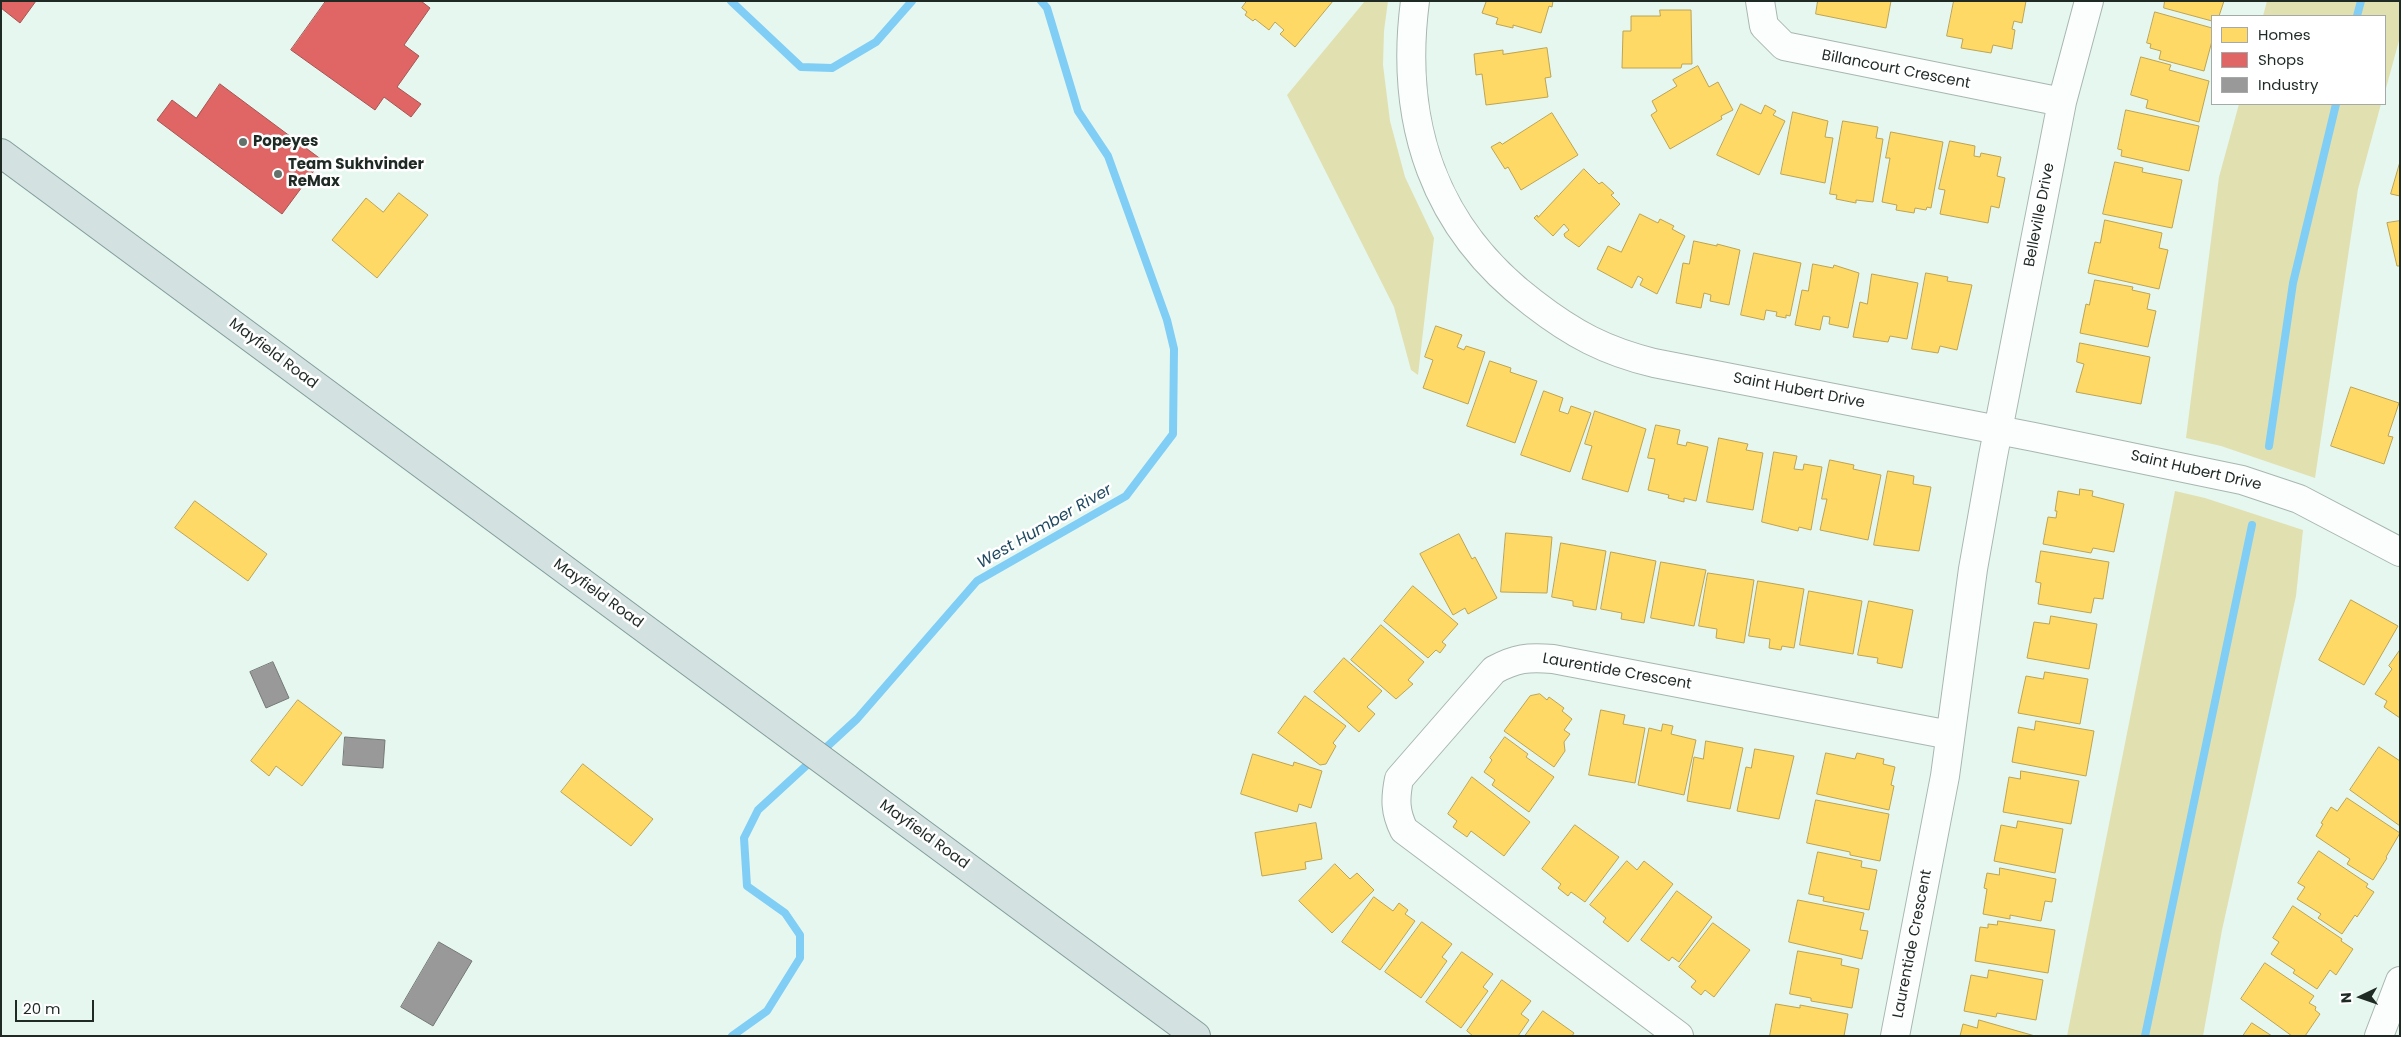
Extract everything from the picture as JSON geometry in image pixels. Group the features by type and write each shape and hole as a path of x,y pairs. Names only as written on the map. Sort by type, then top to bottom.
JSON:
{"main road":[{"name":"Mayfield Road","path":"1,153 1196,1036"}],"street":[{"name":"Saint Hubert Drive","path":"1415,1 1411,31 1414,112 1433,175 1446,206 1479,254 1496,272 1566,328 1604,348 1654,363 2229,476 2299,499 2400,552"},
{"name":"Billancourt Crescent","path":"1760,1 1764,26 1784,46 2062,102"},
{"name":"Belleville Drive","path":"1998,430 2062,102 2089,1"},
{"name":"Laurentide Crescent","path":"1895,1036 1942,795 1973,569 1998,430"},
{"name":"Laurentide Crescent","path":"1679,1036 1404,830 1397,815 1395,796 1399,779 1494,670 1512,660 1531,657 1553,659 1950,735"},
{"path":"2379,1036 2400,981"}],"green space":[{"path":"1365,1 1388,1 1384,31 1383,65 1390,121 1405,177 1434,238 1418,375 1411,370 1394,307 1287,95"},
{"path":"2267,1 2400,1 2400,37 2386,88 2386,15 2263,15"},
{"path":"2239,105 2381,105 2358,189 2315,478 2221,446 2186,438 2219,177"},
{"path":"2175,491 2205,498 2303,530 2296,596 2222,930 2203,1036 2067,1036"}],"building: Homes":[{"path":"1247,1 1333,1 1295,47 1280,34 1284,30 1275,22 1269,30 1255,19 1253,21 1245,15 1247,12 1242,8"},
{"path":"1553,1 1552,7 1549,6 1541,33 1513,25 1513,28 1496,24 1498,18 1482,13 1486,2"},
{"path":"1818,1 1891,1 1886,28 1816,14"},
{"path":"1954,1 2026,1 2022,23 2014,21 2012,29 2015,30 2012,49 1993,45 1991,53 1961,48 1963,39 1947,36"},
{"path":"2165,1 2224,1 2219,15 2211,15 2211,21 2164,8"},
{"path":"1660,10 1691,10 1692,64 1682,64 1681,68 1622,68 1623,31 1631,31 1631,16 1660,16"},
{"path":"2155,12 2211,28 2211,45 2204,71 2159,59 2161,51 2150,48 2151,44 2147,43"},
{"path":"1547,48 1551,77 1545,78 1548,97 1486,105 1482,74 1476,75 1474,54 1503,50 1503,54"},
{"path":"2141,57 2171,65 2169,70 2209,81 2199,122 2146,108 2148,100 2131,95"},
{"path":"1698,66 1709,87 1718,82 1733,110 1721,116 1722,119 1670,149 1651,115 1657,111 1652,101 1677,86 1673,80"},
{"path":"1741,104 1761,114 1765,105 1776,111 1773,115 1785,121 1759,175 1717,155"},
{"path":"2126,110 2199,126 2189,171 2121,156 2122,150 2118,149"},
{"path":"1793,112 1828,121 1825,137 1833,138 1825,183 1781,174"},
{"path":"1552,113 1578,155 1521,190 1508,167 1505,169 1491,147 1500,142 1502,144"},
{"path":"1843,121 1878,127 1876,138 1883,139 1873,202 1856,200 1856,203 1836,199 1837,195 1830,194"},
{"path":"1891,132 1943,142 1931,208 1927,207 1926,210 1915,208 1914,213 1896,210 1897,205 1882,202 1890,158 1886,158"},
{"path":"1950,141 1975,146 1974,156 1980,157 1981,153 2001,157 1997,176 2005,178 1999,208 1991,206 1988,223 1940,214 1945,190 1939,189"},
{"path":"2115,162 2143,168 2142,172 2182,180 2172,228 2103,214"},
{"path":"2400,162 2400,196 2391,194"},
{"path":"1584,169 1599,184 1602,182 1614,193 1611,195 1620,204 1579,247 1565,237 1564,234 1569,230 1564,224 1553,236 1534,218 1537,215 1538,217"},
{"path":"399,193 428,215 377,278 332,240 366,198 383,212"},
{"path":"1640,214 1658,223 1660,219 1674,226 1672,229 1685,236 1657,294 1640,285 1643,279 1638,276 1632,288 1597,269 1608,246 1621,252"},
{"path":"2105,220 2162,233 2159,248 2168,250 2159,289 2088,273 2095,242 2100,243"},
{"path":"2400,221 2400,266 2397,266 2387,223"},
{"path":"1694,241 1740,250 1729,305 1710,301 1711,295 1704,293 1701,308 1676,303 1683,263 1689,264"},
{"path":"1754,253 1801,263 1790,316 1786,315 1786,318 1776,316 1777,312 1766,310 1764,320 1741,315"},
{"path":"1813,264 1833,268 1834,265 1859,273 1848,328 1829,324 1830,317 1823,316 1820,330 1795,325 1802,290 1808,291"},
{"path":"1926,273 1948,277 1947,281 1972,285 1957,350 1940,346 1938,353 1912,349"},
{"path":"1872,274 1918,283 1907,339 1890,336 1888,342 1853,337 1860,302 1867,304"},
{"path":"2095,280 2133,287 2132,290 2150,294 2147,309 2156,311 2148,347 2080,333 2086,304 2089,305"},
{"path":"1436,326 1462,335 1457,347 1464,350 1466,346 1485,352 1468,404 1423,388 1433,360 1425,357"},
{"path":"2080,343 2150,357 2141,404 2076,392 2084,364 2077,362"},
{"path":"1490,361 1511,368 1510,372 1537,381 1515,443 1467,426"},
{"path":"2351,387 2399,403 2388,436 2393,437 2384,464 2331,446"},
{"path":"1544,391 1563,398 1559,411 1568,414 1571,406 1591,413 1570,472 1521,455"},
{"path":"1595,411 1646,429 1628,492 1582,479 1592,446 1585,444"},
{"path":"1656,425 1680,430 1677,444 1686,446 1687,442 1708,447 1696,501 1684,498 1684,502 1668,498 1669,495 1648,490 1655,459 1648,458"},
{"path":"1719,438 1748,444 1746,450 1763,453 1753,510 1707,502"},
{"path":"1774,452 1797,456 1794,469 1803,470 1804,464 1822,467 1811,530 1799,527 1798,531 1762,522"},
{"path":"1830,460 1854,465 1853,469 1881,475 1868,540 1820,530 1827,499 1822,499"},
{"path":"1888,471 1914,476 1913,484 1931,487 1919,551 1874,545"},
{"path":"2080,489 2093,491 2092,496 2124,504 2114,552 2093,548 2091,553 2043,544 2048,517 2056,518 2057,511 2055,511 2058,491 2079,495"},
{"path":"195,501 267,554 248,581 175,528"},
{"path":"1506,533 1552,537 1547,593 1501,592"},
{"path":"1459,534 1472,559 1475,557 1497,598 1468,614 1465,608 1453,615 1420,554"},
{"path":"1561,543 1606,551 1596,610 1573,606 1573,601 1552,597"},
{"path":"2041,551 2109,562 2103,599 2094,598 2091,613 2038,604 2041,583 2036,582"},
{"path":"1611,552 1656,561 1644,623 1621,619 1622,613 1601,609"},
{"path":"1661,562 1706,570 1694,626 1651,618"},
{"path":"1708,573 1754,580 1744,643 1716,638 1717,629 1699,626"},
{"path":"1758,581 1804,589 1794,648 1782,646 1781,650 1769,648 1770,639 1749,636"},
{"path":"1413,586 1458,624 1442,642 1446,645 1440,653 1436,650 1428,658 1384,621"},
{"path":"1809,591 1862,601 1853,654 1800,645"},
{"path":"2351,600 2398,626 2364,685 2319,660"},
{"path":"1869,601 1913,610 1902,668 1877,663 1878,658 1858,655"},
{"path":"2051,616 2097,624 2089,669 2027,658 2034,622 2049,624"},
{"path":"1381,625 1424,662 1408,680 1413,684 1396,699 1351,660"},
{"path":"2400,650 2400,718 2384,707 2387,701 2375,694 2392,669 2389,666"},
{"path":"1344,658 1382,691 1367,707 1375,714 1359,732 1314,692"},
{"path":"2045,672 2088,679 2080,724 2018,713 2026,676 2043,679"},
{"path":"1540,694 1547,700 1549,697 1564,708 1562,711 1572,719 1564,730 1570,734 1564,742 1565,751 1554,767 1504,731 1530,696"},
{"path":"1305,696 1346,726 1333,743 1336,746 1326,764 1320,765 1278,733"},
{"path":"298,700 342,733 302,786 276,766 269,776 251,761"},
{"path":"1601,710 1625,715 1623,724 1645,728 1635,783 1589,775"},
{"path":"2036,721 2094,731 2086,776 2012,762 2018,727 2034,730"},
{"path":"1663,724 1673,726 1671,734 1696,740 1684,795 1638,785 1649,728 1661,731"},
{"path":"1505,737 1528,754 1526,757 1554,777 1529,812 1492,785 1495,780 1484,772 1492,760 1490,758"},
{"path":"1706,741 1743,748 1730,809 1687,801 1694,757 1703,759"},
{"path":"2379,747 2400,761 2400,826 2350,790"},
{"path":"1755,749 1794,756 1779,819 1737,811 1746,767 1751,768"},
{"path":"1826,753 1855,759 1857,753 1884,759 1883,764 1895,767 1891,785 1894,786 1889,810 1817,794"},
{"path":"1253,754 1293,766 1294,762 1322,771 1311,808 1299,804 1297,812 1241,794"},
{"path":"583,764 653,819 631,846 561,792"},
{"path":"2021,771 2079,781 2071,824 2003,812 2009,777 2020,779"},
{"path":"1472,777 1530,822 1504,856 1471,831 1467,837 1453,827 1457,821 1448,814"},
{"path":"2347,798 2400,833 2373,880 2347,864 2350,859 2316,836 2323,824 2321,823 2331,807 2337,811"},
{"path":"1816,800 1889,814 1880,861 1850,855 1850,852 1807,843"},
{"path":"2018,821 2063,829 2055,873 1994,861 2001,825 2016,828"},
{"path":"1316,823 1322,859 1305,862 1306,869 1262,876 1255,833"},
{"path":"1575,825 1619,857 1585,902 1571,892 1568,896 1558,888 1561,884 1542,869"},
{"path":"2319,851 2368,884 2366,887 2374,892 2357,917 2355,915 2342,934 2318,918 2321,914 2297,899 2305,887 2298,883"},
{"path":"1818,852 1862,861 1861,867 1877,870 1869,910 1823,901 1824,897 1809,894"},
{"path":"1627,861 1637,870 1644,861 1673,884 1628,942 1603,922 1606,918 1590,905"},
{"path":"1335,864 1350,879 1357,873 1374,890 1332,933 1299,901"},
{"path":"2000,868 2056,879 2052,902 2045,901 2041,921 2010,915 2010,919 1983,914 1987,889 1984,888 1987,873 1999,875"},
{"path":"1677,891 1712,917 1679,962 1672,957 1669,961 1641,940"},
{"path":"1374,897 1393,911 1399,903 1408,910 1405,914 1415,921 1380,970 1342,942"},
{"path":"1798,900 1864,913 1860,930 1868,931 1862,959 1789,942"},
{"path":"2293,906 2342,939 2341,941 2353,949 2336,975 2330,970 2317,989 2293,973 2295,970 2271,954 2279,942 2273,938"},
{"path":"1998,921 2055,930 2048,973 1975,961 1980,927 1988,928 1988,924 1997,925"},
{"path":"1422,922 1452,944 1442,957 1447,961 1421,998 1385,972"},
{"path":"1713,923 1750,950 1714,997 1705,990 1701,995 1691,987 1696,981 1679,967"},
{"path":"1798,951 1842,959 1841,965 1859,969 1852,1008 1811,1001 1811,998 1790,994"},
{"path":"1462,952 1493,974 1483,987 1488,991 1461,1028 1426,1002"},
{"path":"2265,963 2314,996 2309,1003 2316,1007 2315,1010 2320,1014 2305,1036 2292,1036 2241,999"},
{"path":"1989,970 2043,980 2036,1020 1997,1013 1996,1017 1964,1011 1971,975 1987,978"},
{"path":"1502,980 1531,1001 1521,1014 1529,1020 1518,1036 1473,1036 1467,1031"},
{"path":"1776,1004 1800,1008 1800,1005 1848,1014 1844,1036 1770,1036"},
{"path":"1543,1011 1574,1033 1572,1036 1525,1036"},
{"path":"1979,1020 2035,1036 1960,1036 1963,1024 1977,1028"},
{"path":"2252,1023 2272,1036 2243,1036"}],"building: Shops":[{"path":"1,1 36,1 20,23 1,8"},
{"path":"326,1 421,1 430,8 404,45 419,56 397,87 421,104 411,117 384,97 375,110 291,50"},
{"path":"220,84 322,160 282,214 157,120 172,100 196,118"}],"building: Industry":[{"path":"273,662 289,698 266,708 250,672"},
{"path":"345,737 385,740 383,768 343,765"},
{"path":"439,942 472,961 433,1026 401,1007"}],"waterway":[{"name":"West Humber River","path":"731,1 801,67 832,68 876,42 912,1"},
{"name":"West Humber River","path":"732,1036 767,1011 800,958 800,935 785,913 747,886 744,838 758,810 857,719 977,581 1126,496 1173,434 1174,349 1167,320 1108,156 1078,111 1047,8 1041,1"},
{"path":"2357,15 2361,1"},
{"path":"2269,446 2293,283 2336,105"},
{"path":"2145,1036 2252,525"}],"place":[{"name":"Popeyes","path":"243,142"},
{"name":"Team Sukhvinder ReMax","path":"278,174"}]}
